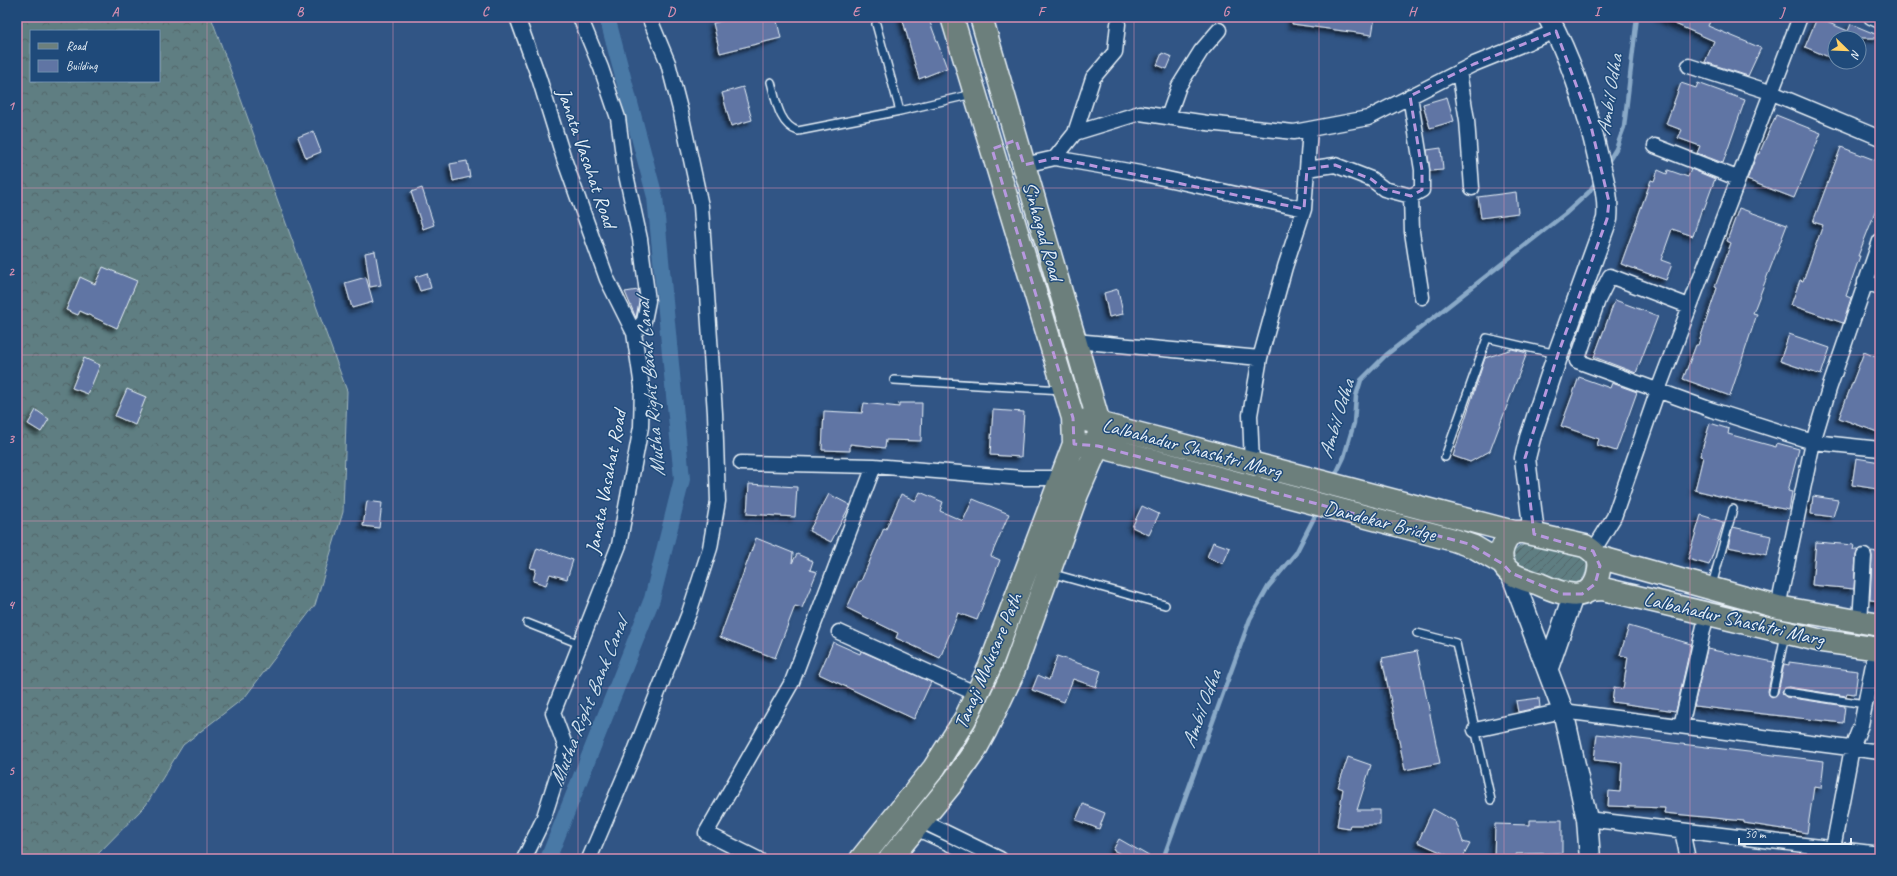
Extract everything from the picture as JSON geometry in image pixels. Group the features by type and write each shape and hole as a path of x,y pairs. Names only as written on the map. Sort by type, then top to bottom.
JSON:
{"main road":[{"name":"Sinhagad Road","path":"952,17 1065,390 1073,418 1074,443"},
{"name":"Sinhagad Road","path":"980,17 1099,423 1098,446"},
{"path":"992,149 1016,140"},
{"name":"Lalbahadur Shashtri Marg","path":"1073,418 1099,423 1311,480"},
{"name":"Lalbahadur Shashtri Marg","path":"1074,443 1098,446 1305,502"},
{"name":"Tanaji Malusare Path","path":"861,859 934,768 954,740 978,694 1062,478 1074,443"},
{"name":"Tanaji Malusare Path","path":"890,859 918,826 974,752 1012,675 1076,498 1098,446"},
{"name":"Dandekar Bridge","path":"1311,480 1524,533"},
{"name":"Dandekar Bridge","path":"1305,502 1454,540 1474,547 1507,569"},
{"path":"1507,569 1501,554 1502,548 1510,535 1524,533"},
{"name":"Lalbahadur Shashtri Marg","path":"1524,533 1585,546 1596,554 1711,590 1778,607 1870,623"},
{"path":"1581,593 1594,584 1598,575 1600,566 1596,554"},
{"name":"Lalbahadur Shashtri Marg","path":"1507,569 1562,594 1581,593 1603,589 1822,641 1878,649"},
{"path":"1004,629 1026,638"}],"street":[{"name":"Janata Vasahat Road","path":"517,17 539,78 564,159 608,279 634,334 642,387 641,427 619,545 553,713 566,748 543,820 524,859"},
{"path":"580,17 601,68 618,118 625,170 640,239 648,301 644,321 634,334"},
{"path":"589,859 633,756 689,613 710,548 718,501 715,413 701,206 681,113 668,63 649,17"},
{"path":"1596,554 1614,517 1689,306 1800,17"},
{"path":"1870,17 1880,21"},
{"path":"1055,158 1075,133 1093,78 1115,52 1118,24"},
{"path":"1075,133 1140,113 1294,132 1368,118 1552,24 1572,68 1590,122 1609,202 1608,219 1558,354 1530,438 1525,458 1524,533"},
{"path":"1168,117 1179,86 1201,51 1219,30"},
{"path":"1689,66 1770,92 1880,138"},
{"path":"1459,72 1467,120 1472,188"},
{"path":"1307,169 1335,165 1371,179 1384,190 1411,196 1422,190 1422,170 1410,96"},
{"path":"1252,464 1250,415 1260,358 1285,266 1304,209 1310,129"},
{"path":"1655,146 1738,178"},
{"path":"1024,165 1055,158 1140,173 1304,209"},
{"path":"1411,196 1412,232 1422,297"},
{"path":"1778,607 1813,442 1829,389 1880,240"},
{"path":"1689,306 1610,276 1598,300 1577,361 1813,442 1880,449"},
{"path":"1865,282 1880,287"},
{"path":"1075,341 1260,358"},
{"path":"741,463 874,466 1029,478 1062,478"},
{"path":"758,859 706,833 792,682 874,466"},
{"path":"1864,556 1870,623"},
{"path":"1507,569 1548,668 1563,711 1587,819 1590,859"},
{"path":"1548,668 1581,593"},
{"path":"1681,726 1707,613"},
{"path":"839,632 978,694"},
{"path":"1832,854 1852,748 1861,725 1878,649"},
{"path":"1475,730 1563,711 1880,752"},
{"path":"1587,819 1682,830 1832,854 1880,854"},
{"path":"918,826 1000,859"},
{"path":"1682,830 1688,859"}],"lane":[{"path":"876,24 900,111"},
{"path":"771,82 782,118 790,128 798,131 900,111 975,93"},
{"path":"1445,457 1487,338 1558,354"},
{"path":"894,380 1065,390"},
{"path":"1711,590 1733,509"},
{"path":"1050,573 1165,606"},
{"path":"527,623 580,644"},
{"path":"1773,692 1785,632"},
{"path":"1417,633 1456,643 1491,800"},
{"path":"1787,692 1865,704"},
{"path":"918,826 974,859"}],"highlighted area":[{"path":"1556,31 1590,122 1609,202 1607,219 1558,354 1525,458 1534,534 1593,551 1600,566 1595,584 1582,594 1562,594 1511,573 1503,564 1469,544 1098,446 1074,444 1073,418 992,149 1016,140 1024,165 1055,158 1304,209 1307,169 1335,165 1371,179 1384,189 1411,196 1422,190 1422,170 1410,96 1474,64"}],"green space":[{"path":"17,17 211,17 347,391 343,512 315,605 245,697 183,745 146,805 93,859 17,859"},
{"path":"1528,544 1580,555 1587,564 1584,576 1576,583 1568,584 1521,565 1516,562 1513,552 1520,546"}],"building":[{"path":"739,17 776,17 781,38 720,53 713,23"},
{"path":"902,17 928,17 947,68 919,79"},
{"path":"1293,17 1375,17 1372,35 1292,24"},
{"path":"1659,17 1712,17 1708,26 1761,48 1748,76 1705,62 1714,41"},
{"path":"1817,18 1846,30 1827,30 1827,56 1805,47"},
{"path":"1851,24 1866,30 1848,30"},
{"path":"1867,31 1880,36 1880,38 1867,38"},
{"path":"1162,53 1172,57 1167,69 1157,65"},
{"path":"1681,83 1696,88 1698,83 1745,100 1723,163 1697,153 1700,146 1678,138 1682,130 1666,124"},
{"path":"743,87 752,120 731,126 722,93"},
{"path":"1447,97 1454,121 1430,128 1423,104"},
{"path":"1776,115 1821,133 1794,198 1747,180 1757,154 1759,154"},
{"path":"313,131 321,152 306,158 298,137"},
{"path":"1841,147 1880,162 1880,200 1858,256 1860,256 1846,296 1851,298 1843,323 1791,305 1800,280 1803,281 1823,225 1813,222"},
{"path":"1441,148 1443,170 1430,171 1427,150"},
{"path":"467,161 470,177 453,181 450,164"},
{"path":"1691,169 1715,179 1704,209 1702,208 1693,236 1672,229 1661,260 1672,264 1666,280 1621,264 1651,180 1654,181 1658,170 1667,174 1668,170 1688,177"},
{"path":"422,188 434,225 423,229 411,192"},
{"path":"1516,192 1518,213 1481,218 1478,197"},
{"path":"1739,208 1787,225 1753,313 1757,314 1730,396 1683,379 1696,345 1698,345 1717,288 1715,287 1731,243 1727,241"},
{"path":"375,251 381,285 370,287 365,253"},
{"path":"103,267 137,281 117,328 80,311 78,315 66,310 80,277 95,284"},
{"path":"427,273 431,288 420,291 415,277"},
{"path":"366,277 373,302 352,308 345,283"},
{"path":"1118,289 1123,314 1109,317 1104,293"},
{"path":"638,290 639,301 636,318 625,292"},
{"path":"1615,300 1658,316 1636,373 1594,357"},
{"path":"1789,334 1830,348 1821,375 1780,361"},
{"path":"1512,349 1527,353 1490,451 1470,462 1453,456 1485,358"},
{"path":"1864,352 1880,359 1880,433 1839,418"},
{"path":"84,358 100,365 88,394 72,388"},
{"path":"1579,377 1610,388 1612,383 1637,392 1616,451 1597,445 1599,439 1561,426"},
{"path":"127,389 146,397 135,425 115,416"},
{"path":"864,403 899,407 899,403 922,403 921,441 886,440 885,448 850,444 850,451 822,450 824,411 862,413"},
{"path":"36,410 49,419 41,432 28,424"},
{"path":"993,410 1024,412 1021,457 990,455"},
{"path":"1710,423 1729,429 1728,434 1776,447 1777,443 1799,449 1788,491 1792,492 1789,510 1735,500 1695,490 1703,457 1700,456"},
{"path":"1856,458 1880,462 1877,489 1852,485"},
{"path":"749,484 797,487 795,517 747,514"},
{"path":"920,492 943,502 940,511 963,521 973,499 1009,514 991,556 1000,560 977,620 958,613 940,658 896,638 898,633 847,608 859,581 861,581 884,528 886,529 901,494 916,501"},
{"path":"829,494 850,505 831,542 809,531"},
{"path":"1813,496 1838,500 1833,517 1811,514"},
{"path":"367,501 382,503 379,528 363,526"},
{"path":"1142,506 1159,514 1149,535 1132,527"},
{"path":"1701,515 1723,522 1709,565 1688,559"},
{"path":"1733,527 1771,536 1767,555 1728,547"},
{"path":"756,538 793,553 792,563 797,554 813,561 810,570 817,572 802,608 795,606 775,658 720,637"},
{"path":"1213,542 1230,548 1223,564 1207,557"},
{"path":"1816,542 1854,545 1853,550 1858,550 1856,555 1854,589 1812,585"},
{"path":"537,548 573,560 567,579 550,574 546,585 533,581 536,569 530,568"},
{"path":"1871,551 1880,552 1880,601 1870,600"},
{"path":"1629,626 1691,644 1676,711 1612,702 1614,687 1623,689 1628,657 1620,655"},
{"path":"833,642 860,654 861,651 931,682 914,719 819,674"},
{"path":"1707,649 1774,662 1768,691 1769,695 1772,697 1778,693 1784,664 1789,665 1789,662 1858,671 1855,694 1847,693 1846,696 1788,687 1782,691 1786,697 1845,706 1843,723 1694,706"},
{"path":"1417,651 1440,763 1405,770 1382,658"},
{"path":"1057,656 1101,671 1096,687 1073,679 1064,702 1032,690 1038,675 1049,680"},
{"path":"1539,698 1540,707 1518,712 1516,701"},
{"path":"1597,734 1824,761 1821,788 1814,787 1807,833 1744,823 1744,821 1664,813 1665,808 1608,806 1609,791 1620,792 1622,763 1594,760"},
{"path":"1348,757 1371,765 1357,810 1380,810 1380,825 1350,825 1349,828 1337,826 1343,789 1338,787"},
{"path":"1083,804 1105,813 1099,829 1076,820"},
{"path":"1433,809 1456,822 1463,842 1470,844 1462,859 1456,859 1418,842"},
{"path":"1530,820 1562,820 1562,853 1516,854 1516,859 1494,859 1495,824 1530,825"},
{"path":"1119,839 1154,859 1130,859 1113,850"}],"waterway":[{"name":"Mutha Right Bank Canal","path":"548,859 652,599 682,479 655,197 607,17"},
{"name":"Ambil Odha","path":"1606,165 1616,149 1624,127 1637,17"},
{"name":"Ambil Odha","path":"1334,478 1344,457 1354,423 1356,396 1361,380 1386,355 1565,214 1589,192 1597,180"},
{"name":"Ambil Odha","path":"1163,859 1250,619 1268,587 1296,553 1318,510"}]}
